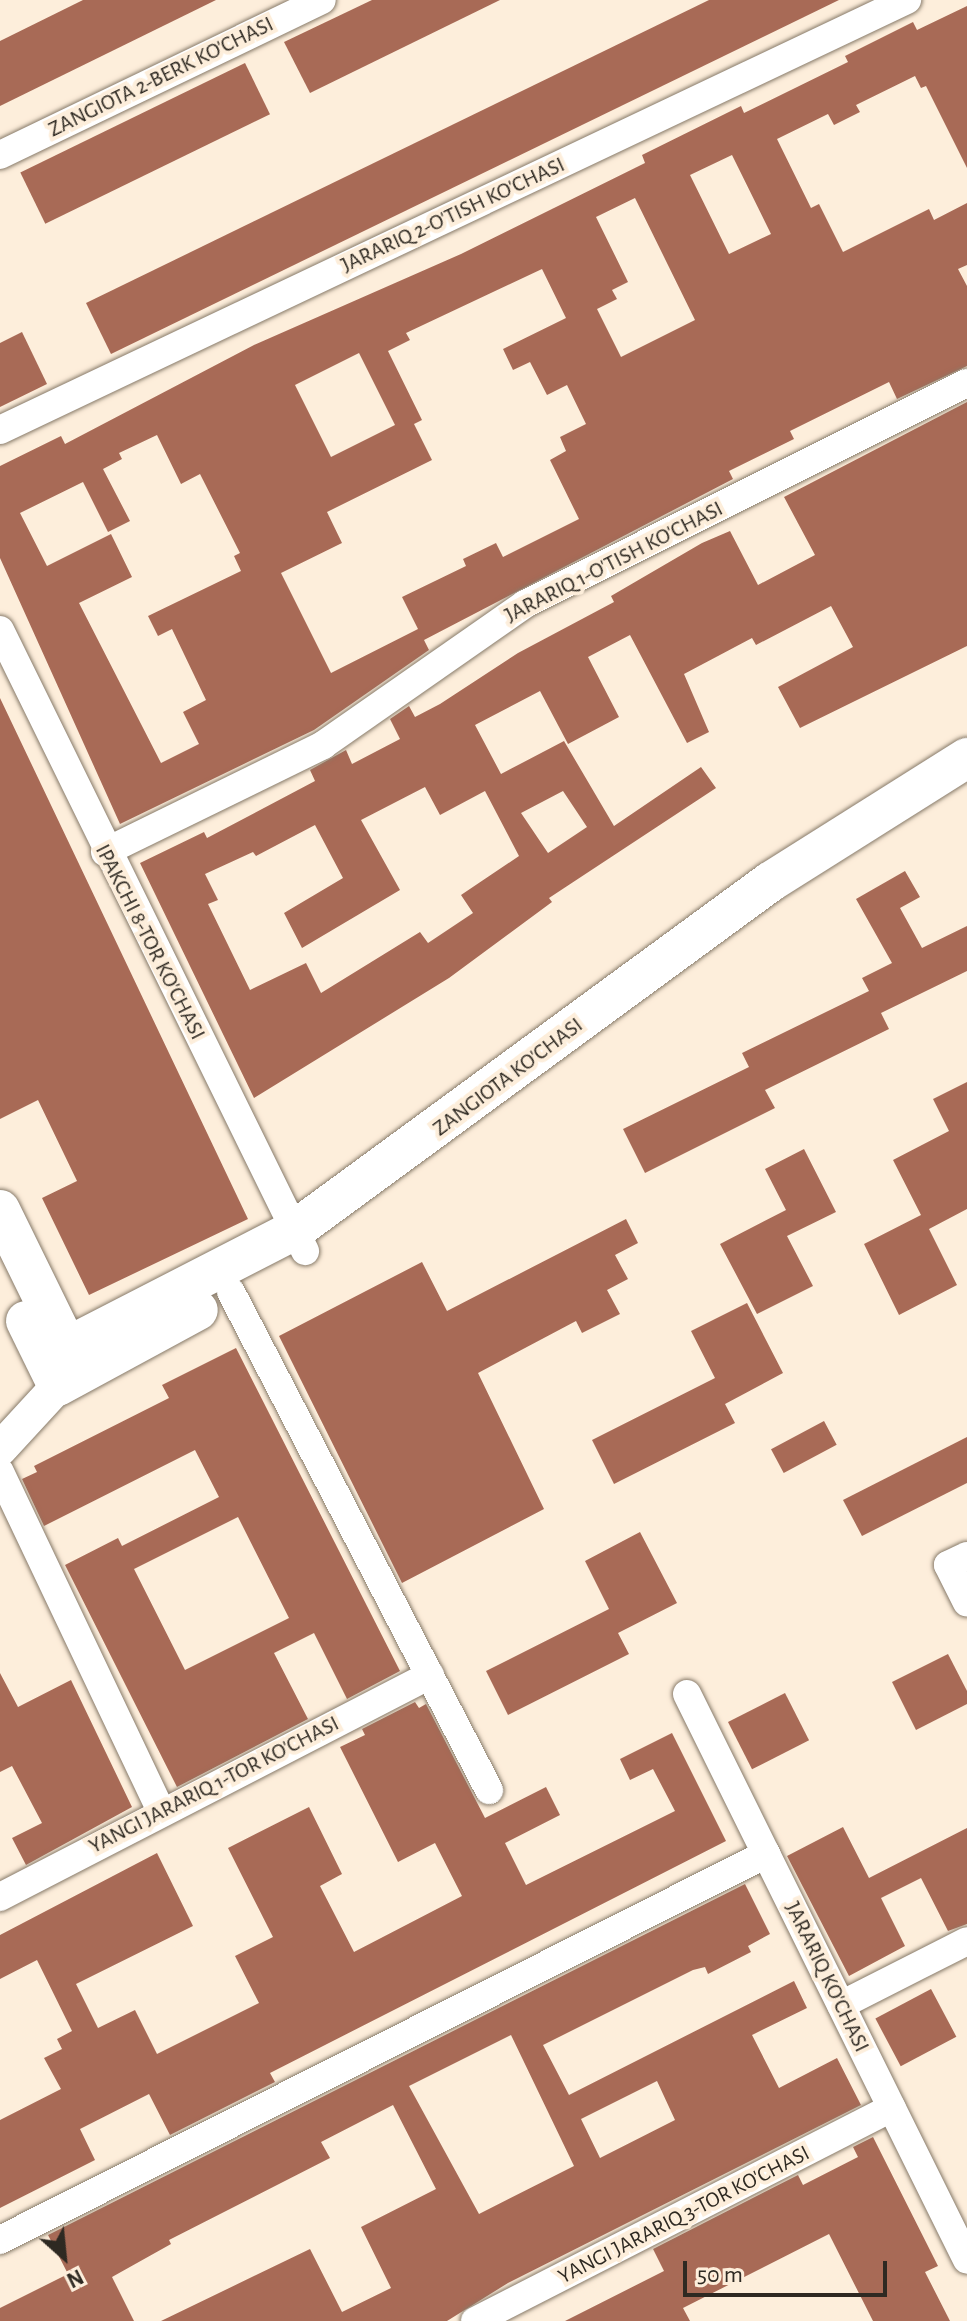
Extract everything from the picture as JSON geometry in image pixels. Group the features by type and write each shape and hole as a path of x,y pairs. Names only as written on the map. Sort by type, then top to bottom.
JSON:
{"main road":[{"name":"ZANGIOTA KO'CHASI","path":"58,1386 231,1292 300,1241 425,1140 770,882 967,758"},
{"name":"ZANGIOTA KO'CHASI","path":"67,1347 300,1241 438,1162 793,896 967,785"},
{"path":"0,1210 67,1347"},
{"path":"0,1267 58,1386"}],"street":[{"name":"ZANGIOTA 2-BERK KO'CHASI","path":"0,155 322,0"},
{"name":"JARARIQ 2-O'TISH KO'CHASI","path":"0,430 907,0"},
{"name":"JARARIQ 1-O'TISH KO'CHASI","path":"105,852 323,745 525,604 967,383"},
{"name":"IPAKCHI 8-TOR KO'CHASI","path":"0,630 105,852 300,1241"},
{"path":"231,1292 489,1790"},
{"name":"ZANGIOTA KO'CHASI","path":"0,1449 58,1386 67,1347"},
{"path":"0,1472 161,1811"},
{"path":"967,1556 948,1565 967,1603"},
{"name":"YANGI JARARIQ 1-TOR KO'CHASI","path":"0,1897 161,1811 430,1675"},
{"name":"JARARIQ KO'CHASI","path":"687,1694 964,2247"},
{"path":"0,2240 766,1854"},
{"path":"841,2005 967,1941"},
{"name":"YANGI JARARIQ 3-TOR KO'CHASI","path":"475,2321 892,2108"}],"building":[{"path":"83,0 216,0 0,106 0,41"},
{"path":"372,0 500,0 310,93 284,42"},
{"path":"709,0 839,0 111,354 86,303"},
{"path":"967,6 967,168 926,86 921,88 915,76 856,105 860,112 834,125 828,114 777,139 811,208 819,204 843,252 929,209 934,220 967,203 967,265 958,269 967,286 967,366 897,399 889,382 790,431 794,439 729,471 733,479 424,640 429,650 314,730 120,824 0,558 0,466 61,436 65,444 254,345 461,254 645,163 642,155 741,106 744,113 848,62 845,56 913,22 917,30","holes":["732,155 771,234 729,254 690,175","635,198 695,320 621,357 597,309 617,299 612,290 628,282 596,217","542,269 566,318 503,349 513,370 530,362 547,395 567,385 586,424 560,437 566,451 550,460 579,519 503,557 496,543 463,559 466,566 402,597 418,629 331,673 281,573 342,543 327,512 432,460 414,424 422,420 388,351 410,340 406,333","359,353 395,425 331,457 295,385","157,435 181,484 200,474 240,553 234,556 241,571 148,616 158,636 172,629 206,700 183,712 199,744 161,763 79,603 132,577 111,534 47,566 20,513 83,482 108,532 130,521 103,469 122,459 119,453"]},
{"path":"245,63 270,114 45,224 20,173"},
{"path":"22,332 47,384 0,407 0,343"},
{"path":"967,402 967,646 800,728 778,687 853,647 831,606 756,645 752,638 684,674 709,732 687,743 630,635 588,657 619,717 568,744 540,691 475,725 501,774 564,741 614,826 701,767 716,788 549,898 552,902 449,978 254,1098 140,863 204,832 207,838 315,781 310,770 346,750 352,764 400,739 390,719 409,706 415,717 440,704 518,653 614,602 611,596 702,543 730,531 758,585 815,555 784,497","holes":["425,787 440,815 485,791 519,856 461,895 473,913 428,943 420,932 321,993 306,963 250,990 208,904 218,900 205,874 253,852 256,856 315,825 343,878 284,913 302,948 400,890 361,820","563,791 587,827 548,853 521,813"]},
{"path":"0,698 248,1219 89,1295 42,1198 77,1181 38,1100 0,1119"},
{"path":"905,871 920,897 900,908 922,948 967,926 967,971 881,1013 889,1029 765,1090 775,1108 645,1173 623,1129 749,1067 742,1053 869,991 862,978 892,963 856,899"},
{"path":"967,1082 967,1209 929,1229 957,1285 899,1315 864,1244 921,1215 893,1160 949,1131 933,1099"},
{"path":"804,1149 836,1212 787,1236 813,1286 757,1314 720,1244 786,1210 765,1169"},
{"path":"626,1219 638,1243 615,1255 628,1279 607,1290 620,1314 582,1333 576,1321 478,1373 544,1509 402,1583 279,1336 422,1262 447,1311"},
{"path":"747,1303 783,1373 725,1404 735,1423 614,1484 592,1440 715,1378 691,1331"},
{"path":"236,1348 400,1671 347,1699 314,1633 274,1653 308,1719 177,1787 65,1565 118,1538 122,1546 219,1497 195,1450 44,1526 22,1479 37,1472 34,1466 169,1398 162,1385","holes":["238,1517 289,1618 185,1670 134,1569"]},
{"path":"824,1421 837,1445 784,1473 771,1449"},
{"path":"967,1437 967,1483 862,1536 843,1500"},
{"path":"640,1532 677,1603 618,1633 629,1654 508,1715 486,1671 609,1609 585,1561"},
{"path":"948,1654 967,1691 967,1704 916,1730 892,1682"},
{"path":"0,1673 18,1707 71,1680 132,1807 26,1865 12,1838 42,1823 12,1766 0,1772"},
{"path":"785,1693 809,1740 752,1769 728,1722"},
{"path":"415,1702 419,1708 426,1704 485,1818 546,1787 560,1815 505,1843 526,1885 675,1811 653,1769 630,1780 620,1759 672,1733 726,1841 270,2073 275,2082 170,2135 149,2094 80,2129 95,2160 0,2208 0,2120 61,2089 44,2058 62,2049 57,2039 72,2031 37,1960 0,1979 0,1935 157,1853 193,1926 76,1984 98,2028 135,2010 157,2054 259,2003 235,1956 273,1937 228,1848 309,1807 342,1874 320,1886 354,1952 462,1896 435,1843 398,1862 340,1747 365,1735 362,1729"},
{"path":"843,1827 869,1878 967,1828 967,1924 948,1931 921,1878 881,1898 905,1946 849,1976 787,1856"},
{"path":"745,1884 770,1934 748,1946 751,1952 708,1974 705,1967 693,1970 543,2045 569,2095 794,1981 807,2008 752,2035 779,2088 837,2058 861,2105 508,2283 447,2321 161,2321 310,2249 342,2312 391,2288 361,2227 436,2189 393,2105 321,2142 330,2158 169,2240 171,2244 112,2277 134,2321 0,2321 0,2308 68,2274 48,2235","holes":["511,2035 574,2166 479,2214 409,2086","657,2081 675,2120 600,2158 581,2119"]},
{"path":"931,1989 956,2037 901,2066 875,2019"},
{"path":"873,2137 938,2266 925,2272 950,2321 873,2321 829,2234 683,2308 690,2321 565,2321 664,2271 653,2249 798,2175 803,2185 858,2157 853,2147"}]}
